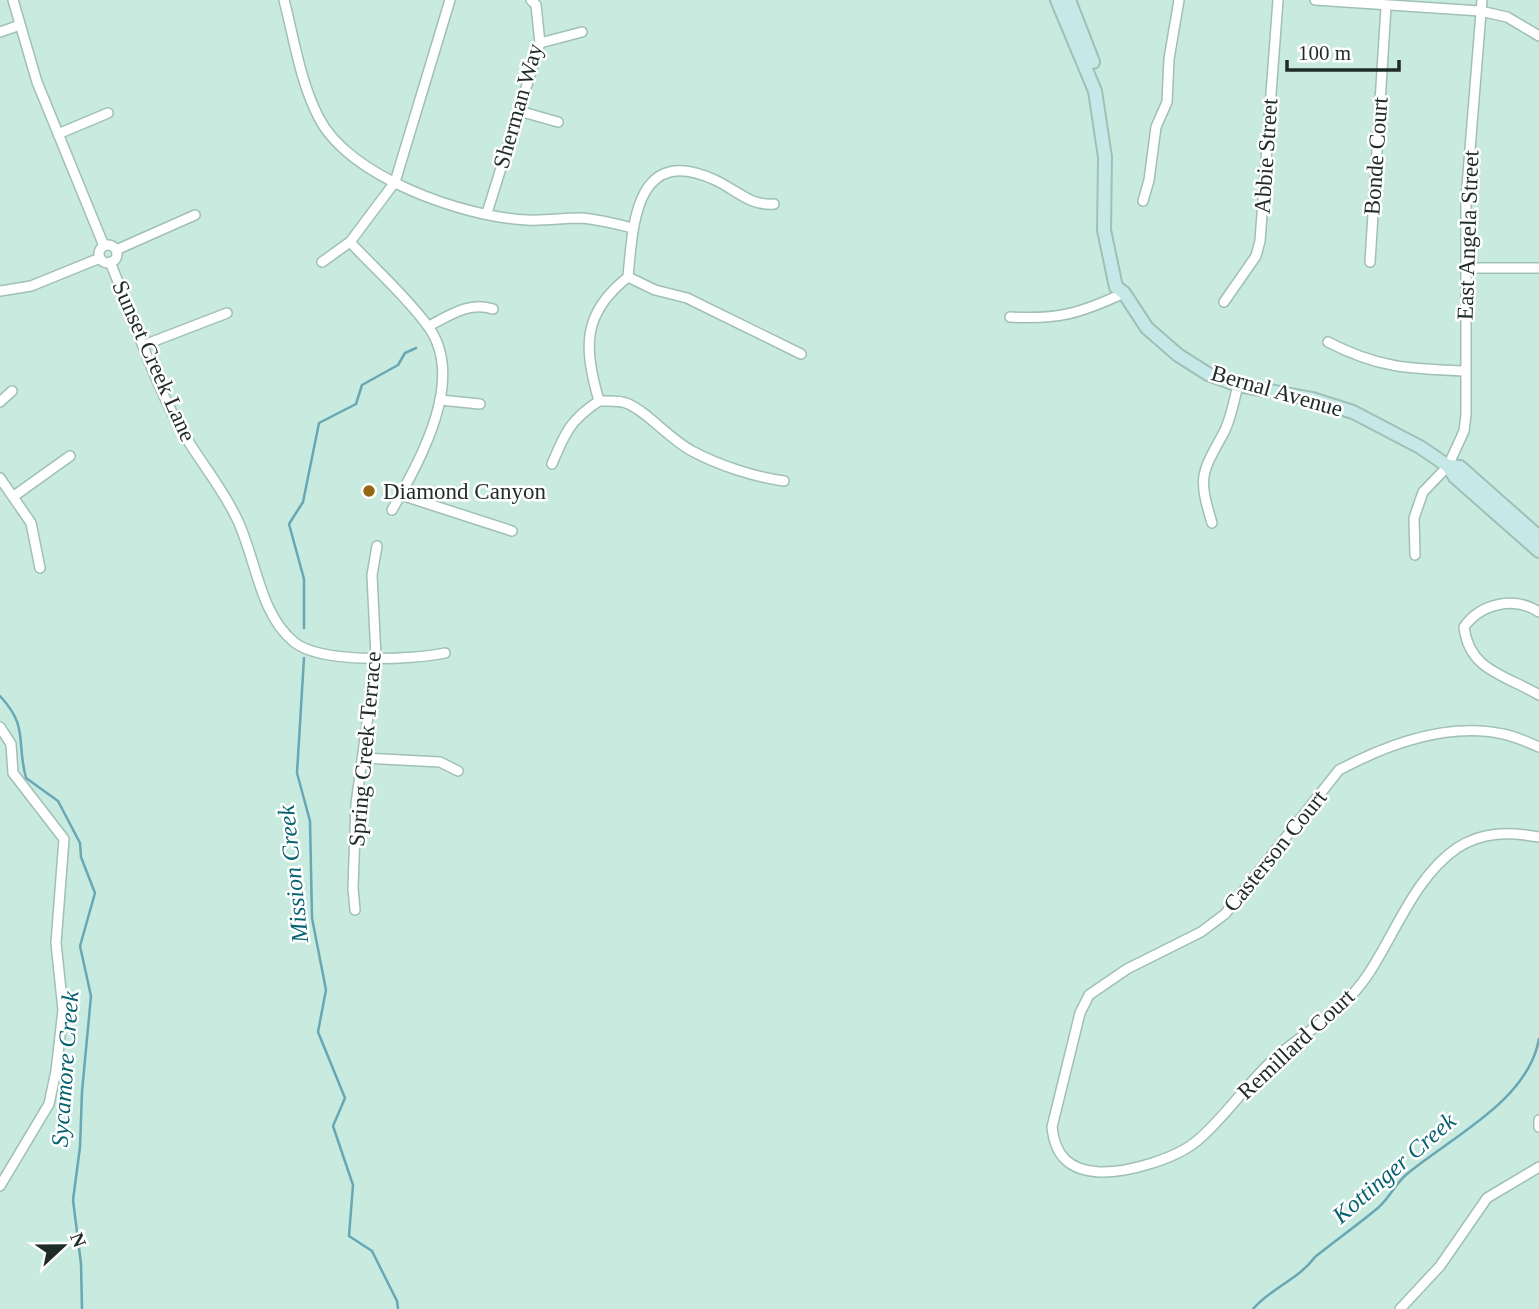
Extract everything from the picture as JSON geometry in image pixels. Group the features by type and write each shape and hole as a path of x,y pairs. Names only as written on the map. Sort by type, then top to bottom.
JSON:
{"main road":[{"name":"Bernal Avenue","path":"1057,0 1095,90 1105,156 1104,230 1116,287 1124,293 1147,328 1178,355 1208,374 1238,385 1312,399 1353,412 1386,427 1448,466 1455,477 1539,551"},
{"name":"Bernal Avenue","path":"1069,0 1099,77 1107,109 1112,241 1124,293"},
{"name":"Bernal Avenue","path":"1448,466 1460,467 1539,537"}],"street":[{"path":"13,0 37,82 104,246"},
{"path":"284,0 310,98 319,119 347,154 395,182 430,198 487,213 526,220 582,218 633,228"},
{"path":"322,262 350,242 395,182 450,0"},
{"name":"Sherman Way","path":"487,213 540,43 536,5 531,0"},
{"path":"1143,201 1156,127 1167,103 1169,59 1178,0"},
{"name":"Abbie Street","path":"1224,302 1256,256 1260,241 1278,0"},
{"path":"1315,0 1386,7 1480,11 1507,17 1539,36"},
{"name":"East Angela Street","path":"1415,555 1414,518 1423,492 1448,466 1464,431 1466,199 1482,0"},
{"name":"Bonde Court","path":"1370,262 1386,7"},
{"path":"0,32 20,25"},
{"path":"540,43 582,32"},
{"path":"519,111 558,122"},
{"path":"58,134 108,113"},
{"path":"599,401 589,365 591,323 613,289 628,277 638,202 653,180 668,173 688,172 714,180 749,201 761,205 774,204"},
{"path":"116,250 195,215"},
{"path":"350,242 429,326 437,347 442,373 440,400 424,450 392,510"},
{"path":"100,258 99,252 104,246 110,245 116,250"},
{"path":"0,290 30,286 100,258 110,262 116,257 116,250"},
{"name":"Sunset Creek Lane","path":"110,262 178,425 235,515 279,628 296,644 315,653 376,657 430,656 445,653"},
{"path":"1467,268 1539,268"},
{"path":"628,277 655,290 688,298 801,354"},
{"path":"1010,317 1035,318 1079,313 1124,293"},
{"path":"429,326 459,310 480,305 493,309"},
{"path":"145,345 227,313"},
{"path":"1328,342 1360,359 1403,369 1464,371"},
{"path":"1212,523 1203,496 1203,471 1224,432 1238,385"},
{"path":"0,402 12,391"},
{"path":"440,400 480,404"},
{"path":"552,464 566,430 578,415 599,401 625,402 693,452 767,479 784,481"},
{"path":"14,496 70,456"},
{"path":"0,478 36,534 40,568"},
{"path":"401,495 512,531"},
{"name":"Spring Creek Terrace","path":"355,910 352,888 355,831 376,657 372,575 377,546"},
{"path":"1539,612 1526,603 1509,601 1470,618 1464,627 1473,657 1485,669 1539,695"},
{"path":"0,727 11,744 13,773 64,839 56,943 63,1010 56,1071 49,1104 0,1186"},
{"name":"Casterson Court","path":"1085,1171 1060,1157 1054,1146 1052,1127 1080,1013 1089,995 1127,969 1201,932 1225,914 1339,771 1364,757 1436,733 1475,730 1503,734 1539,747"},
{"path":"363,758 440,762 458,771"},
{"name":"Remillard Court","path":"1085,1171 1115,1172 1157,1161 1196,1142 1277,1057 1345,1006 1369,973 1430,871 1457,848 1479,837 1510,832 1539,837"},
{"path":"1539,1120 1539,1127"},
{"path":"1400,1309 1440,1266 1487,1198 1539,1167"}],"waterway":[{"name":"Mission Creek","path":"304,628 304,579 289,524 303,502 319,423 356,404 362,385 398,365 405,353 416,348"},
{"name":"Mission Creek","path":"304,658 297,773 310,821 312,918 326,990 318,1032 345,1098 333,1126 353,1185 349,1236 372,1251 397,1301 398,1309"},
{"name":"Sycamore Creek","path":"0,696 18,726 26,778 58,801 80,843 81,857 95,893 80,946 91,996 80,1147 73,1200 81,1264 82,1309"},
{"name":"Kottinger Creek","path":"1253,1309 1379,1207 1407,1174 1504,1099 1520,1081 1532,1061 1539,1039"}],"place":[{"name":"Diamond Canyon","path":"369,491"}]}
